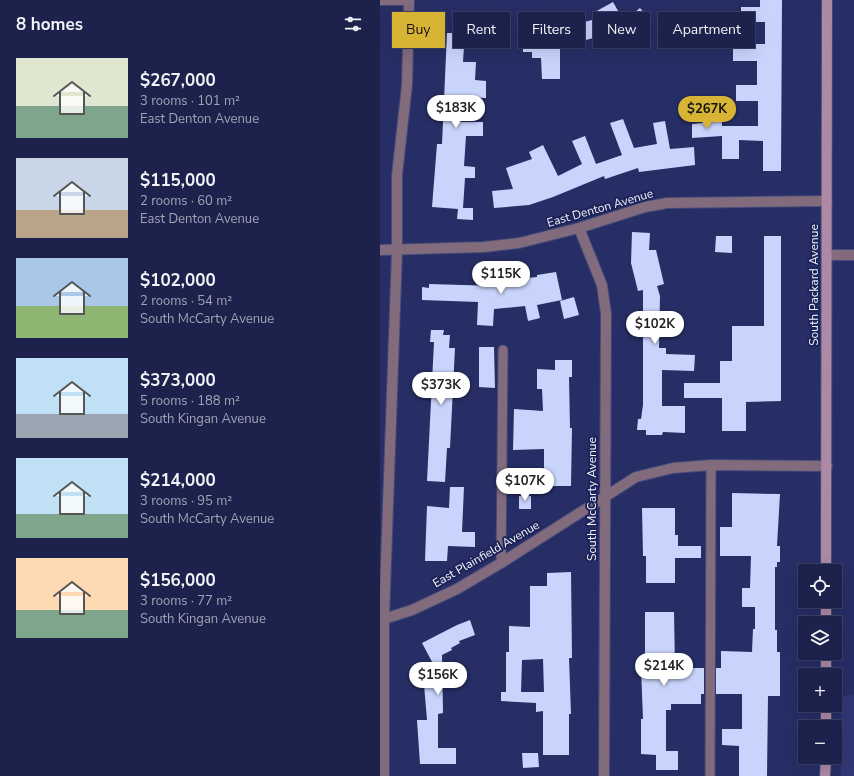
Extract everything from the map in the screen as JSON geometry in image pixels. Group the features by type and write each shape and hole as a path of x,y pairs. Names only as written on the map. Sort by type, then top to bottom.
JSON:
{"street":[{"path":"380,0 404,0"},
{"path":"384,776 384,620 397,250 397,175 407,85 409,0"},
{"name":"South Packard Avenue","path":"826,564 827,0"},
{"name":"East Denton Avenue","path":"380,250 484,247 519,243 579,228 620,214 667,203 827,201"},
{"name":"South McCarty Avenue","path":"579,228 602,285 606,314 604,776"},
{"path":"827,255 854,255"},
{"name":"East Plainfield Avenue","path":"384,620 412,610 457,589 501,563 636,477 673,468 711,465 827,466"},
{"path":"826,764 826,776"}],"lane":[{"path":"501,563 503,350"},
{"path":"710,776 711,465"}],"shaded area":[{"path":"854,695 854,776 841,776 842,696"}],"building":[{"path":"760,0 782,0 781,171 763,171 763,141 739,140 739,159 722,159 722,126 758,126 758,101 736,101 736,85 757,85 757,61 733,61 733,48 755,48 755,44 765,44 765,22 755,22 755,12 741,12 741,7 760,7"},
{"path":"613,2 619,12 595,12"},
{"path":"640,8 643,12 635,12"},
{"path":"592,20 593,38 585,40 585,22"},
{"path":"447,33 453,33 453,48 464,48 463,62 476,62 475,80 486,81 486,98 461,97 460,122 483,122 483,136 466,136 464,166 475,167 475,178 465,178 463,208 473,208 473,220 457,219 458,209 432,207 437,144 442,144"},
{"path":"523,48 560,48 560,79 542,79 541,58 532,58 532,52 523,52"},
{"path":"623,119 634,148 657,144 653,123 665,121 670,149 694,147 695,165 639,172 638,168 605,179 604,176 529,205 494,208 492,191 513,189 506,168 532,159 529,152 543,145 558,176 582,164 572,141 585,136 596,164 622,155 610,123"},
{"path":"722,122 722,136 692,138 692,124"},
{"path":"632,232 650,233 649,250 656,250 664,284 657,286 660,296 659,348 666,348 666,354 695,355 694,371 662,370 662,406 685,406 685,433 663,432 662,435 646,435 646,430 637,430 638,419 641,419 643,405 643,290 638,291 631,263"},
{"path":"716,236 732,236 732,253 715,252"},
{"path":"764,236 781,236 781,401 746,402 746,431 722,431 722,398 684,398 684,383 720,383 720,361 732,361 732,326 764,326"},
{"path":"556,272 562,300 537,305 540,318 528,321 525,306 494,309 493,326 477,325 478,302 422,300 422,287 429,288 429,284 497,286 496,281 537,277 537,275"},
{"path":"574,297 579,315 564,319 560,301"},
{"path":"431,330 444,330 443,335 450,335 449,348 455,348 450,448 447,448 445,482 427,481 434,342 430,342"},
{"path":"479,347 494,347 495,388 479,387"},
{"path":"555,360 572,360 572,377 569,377 570,428 572,428 571,486 549,486 549,471 544,471 544,449 513,450 514,409 543,411 542,389 537,389 537,369 555,370"},
{"path":"450,487 464,487 462,532 475,532 475,547 448,546 447,561 425,561 427,506 449,508"},
{"path":"732,493 780,494 777,546 780,546 780,562 777,562 777,567 775,567 775,630 777,630 777,652 780,652 780,696 768,696 767,776 739,776 739,746 722,745 722,729 742,729 742,694 716,694 716,668 721,668 721,651 752,652 753,629 755,629 755,607 742,607 742,588 750,588 751,556 720,556 720,527 732,527"},
{"path":"519,496 531,496 531,509 519,509"},
{"path":"642,508 675,508 675,535 678,535 678,546 701,546 701,558 675,558 675,583 646,583 646,556 643,556"},
{"path":"571,572 572,658 569,658 571,714 569,714 569,755 543,755 543,711 536,712 536,703 501,701 501,692 506,692 506,652 509,652 509,626 530,627 530,586 547,586 547,573","holes":["543,659 544,692 521,692 522,660"]},
{"path":"645,612 674,612 675,668 704,668 704,694 701,694 701,704 671,704 671,710 666,710 666,751 678,751 678,770 656,770 656,755 641,754 641,719 643,719 641,668 645,668"},
{"path":"470,620 475,635 459,641 460,643 451,648 452,650 442,655 443,713 438,714 438,748 456,748 456,764 420,764 417,720 427,720 423,673 438,673 422,643"},
{"path":"522,753 538,753 539,767 523,768"}]}
